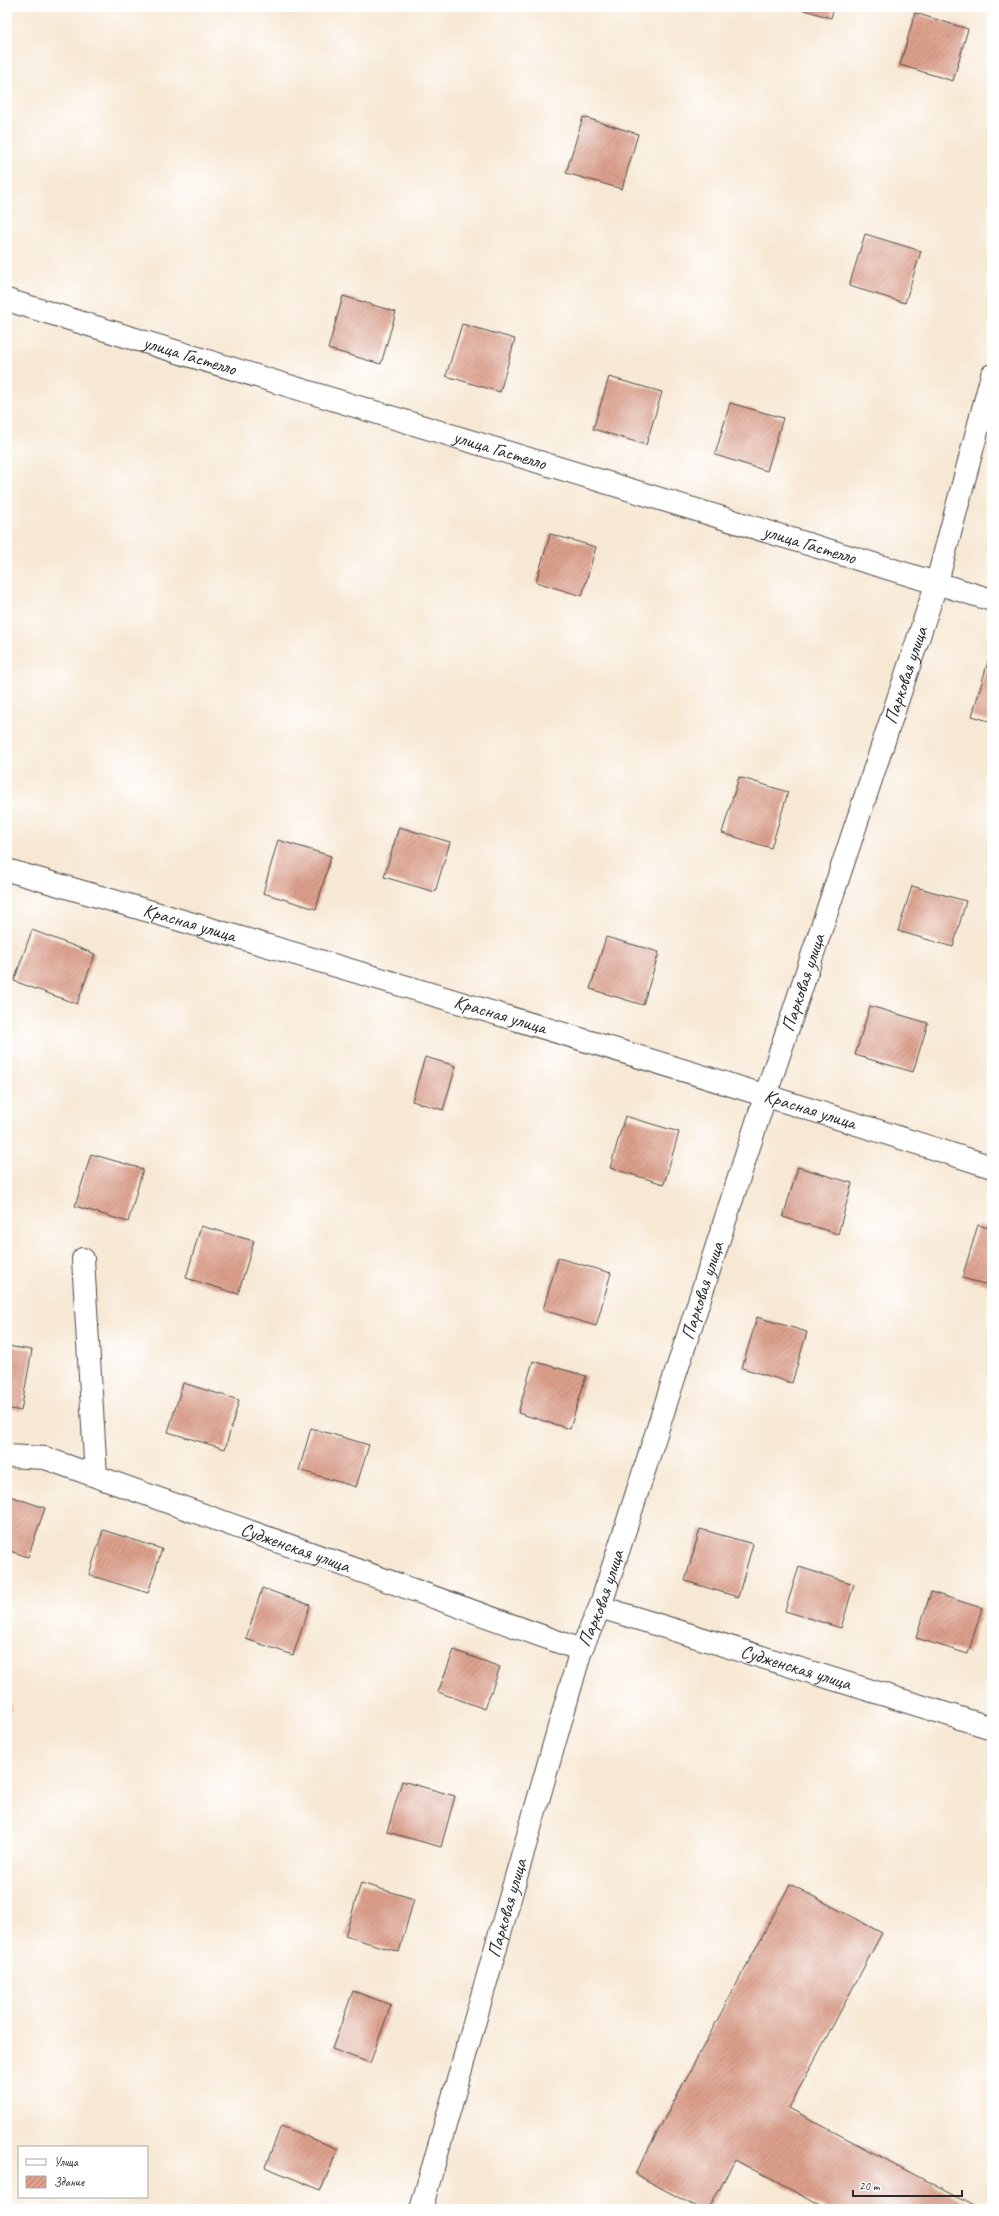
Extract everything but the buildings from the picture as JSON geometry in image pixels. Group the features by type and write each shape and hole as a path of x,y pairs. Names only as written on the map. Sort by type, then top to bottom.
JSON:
{"street":[{"name":"улица Гастелло","path":"7,300 992,600"},
{"name":"Парковая улица","path":"421,2209 581,1650 600,1607 766,1094 937,582 992,375"},
{"name":"Красная улица","path":"7,870 306,956 766,1094 992,1167"},
{"path":"83,1259 96,1476"},
{"name":"Судженская улица","path":"7,1456 46,1458 581,1650"},
{"name":"Судженская улица","path":"600,1607 992,1728"}]}
